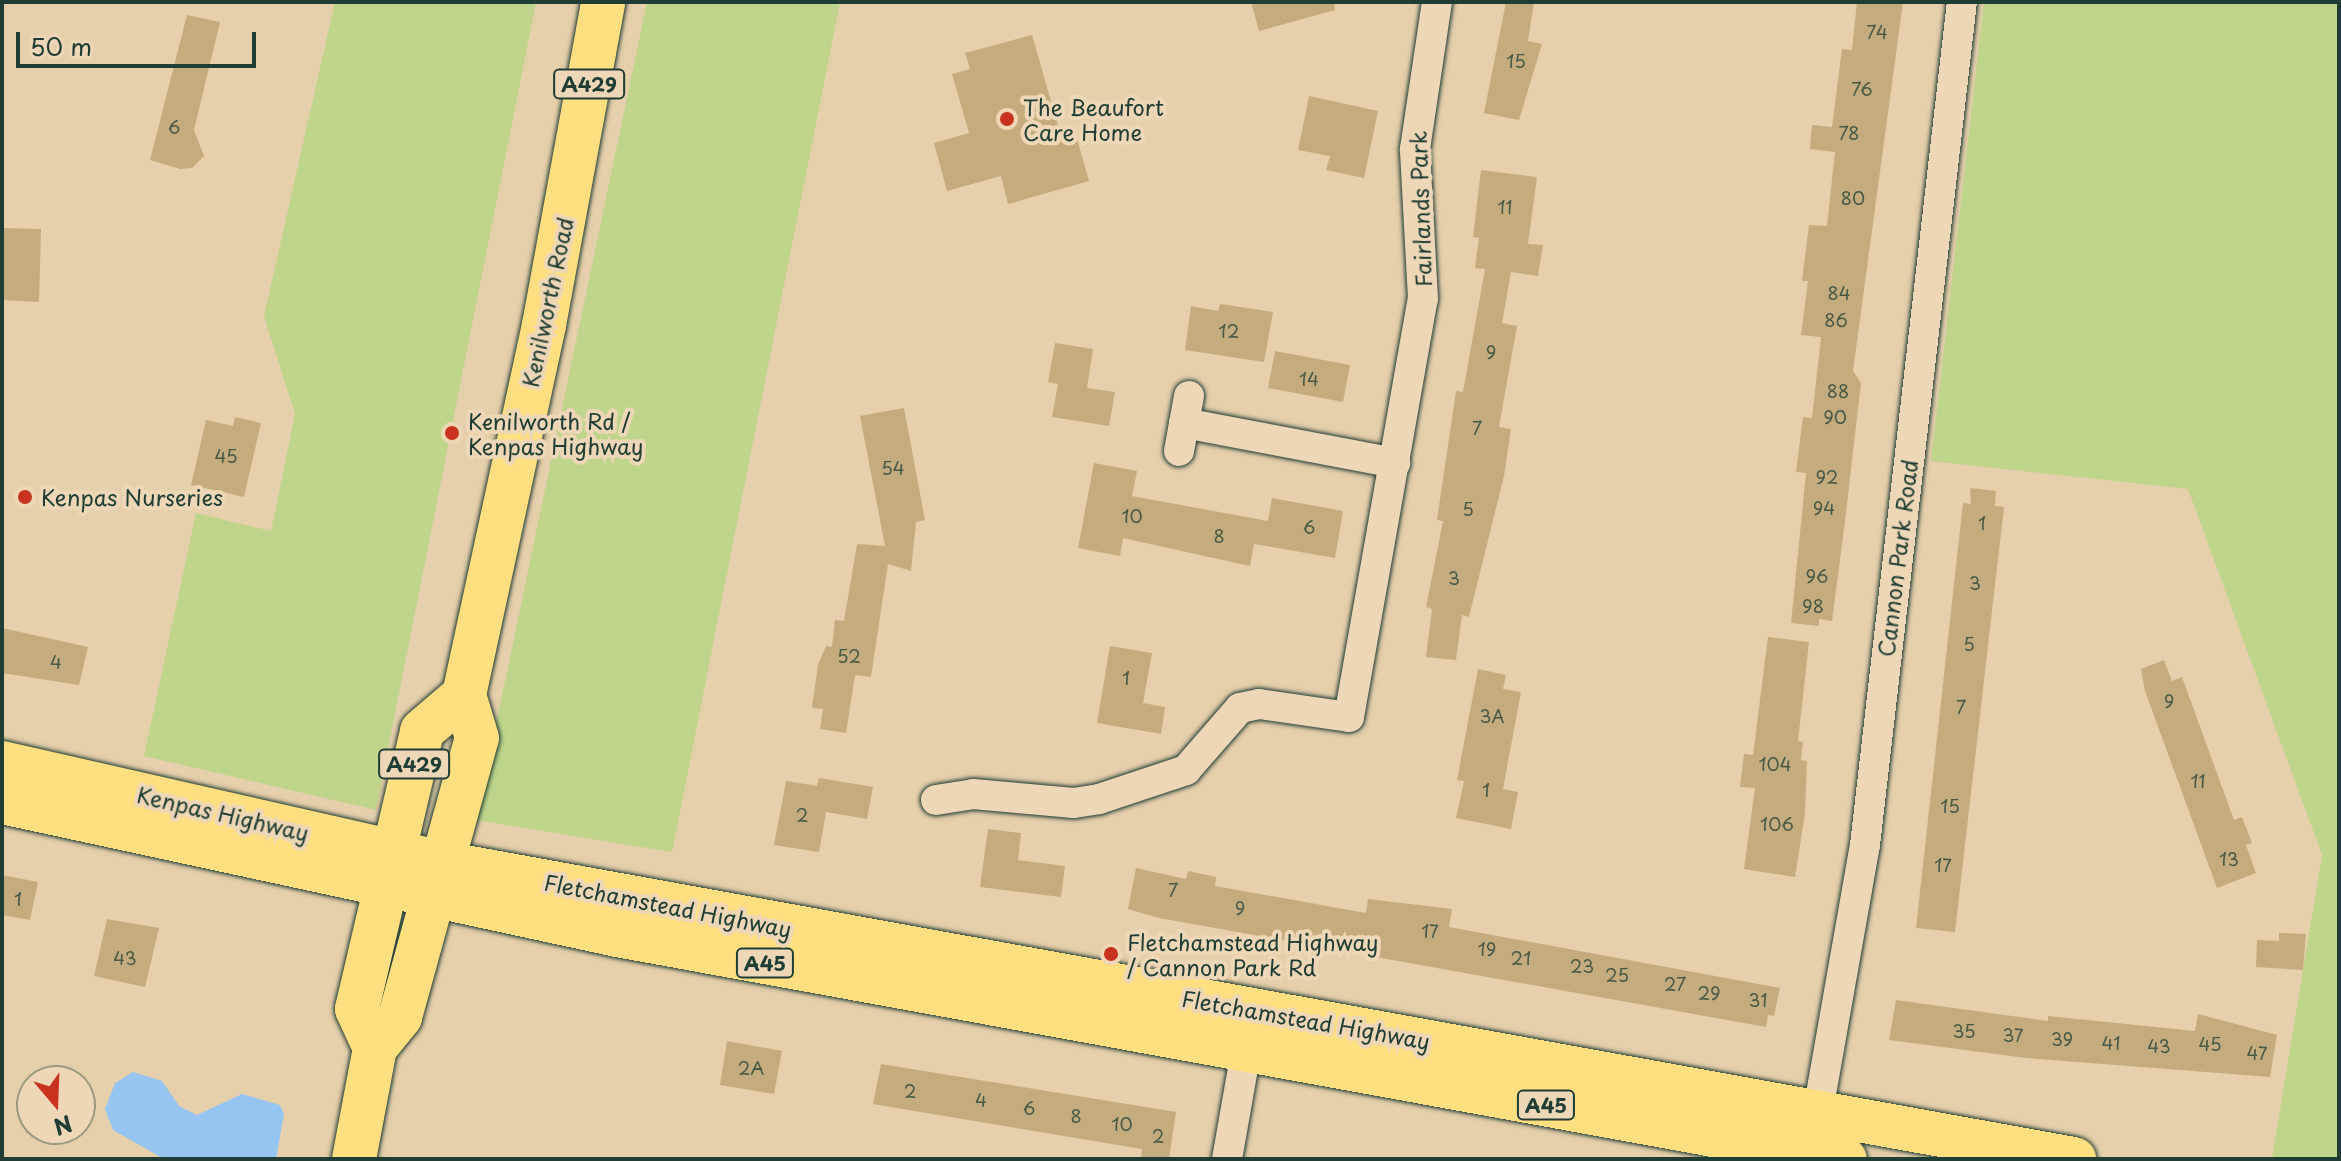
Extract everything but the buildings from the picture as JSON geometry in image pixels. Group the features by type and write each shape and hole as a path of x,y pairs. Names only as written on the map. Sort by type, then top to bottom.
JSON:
{"main road":[{"name":"Kenilworth Road","path":"354,1159 375,1048 400,1017 477,738 464,695 544,325 603,2"},
{"name":"A429","path":"375,1048 357,1009 422,731 464,695"},
{"name":"Kenpas Highway","path":"2,763 439,880"},
{"name":"Kenpas Highway","path":"2,802 391,869"},
{"name":"Fletchamstead Highway","path":"439,880 1818,1111 2074,1159"},
{"name":"Fletchamstead Highway","path":"439,880 1246,1051 1845,1159"}],"street":[{"name":"Fairlands Park","path":"936,800 973,794 1074,803 1099,799 1186,770 1240,708 1259,704 1349,717 1423,299 1415,149 1437,2"},
{"name":"Cannon Park Road","path":"1818,1111 1865,845 1962,2"},
{"path":"1184,423 1395,463"},
{"path":"1227,1159 1246,1051"}],"green space":[{"path":"335,2 536,2 376,810 144,756 196,513 271,531 295,414 264,316"},
{"path":"647,2 840,2 672,852 476,820"},
{"path":"1984,2 2339,2 2339,1159 2272,1159 2322,855 2188,489 1931,461"}],"water":[{"path":"133,1072 162,1081 179,1106 197,1115 242,1094 280,1105 284,1114 276,1159 164,1159 113,1130 105,1109 115,1083"}],"place":[{"name":"The Beaufort Care Home","path":"1007,119"},
{"name":"Kenilworth Rd / Kenpas Highway","path":"452,433"},
{"name":"Kenpas Nurseries","path":"25,497"},
{"name":"Fletchamstead Highway / Cannon Park Rd","path":"1111,954"}]}
